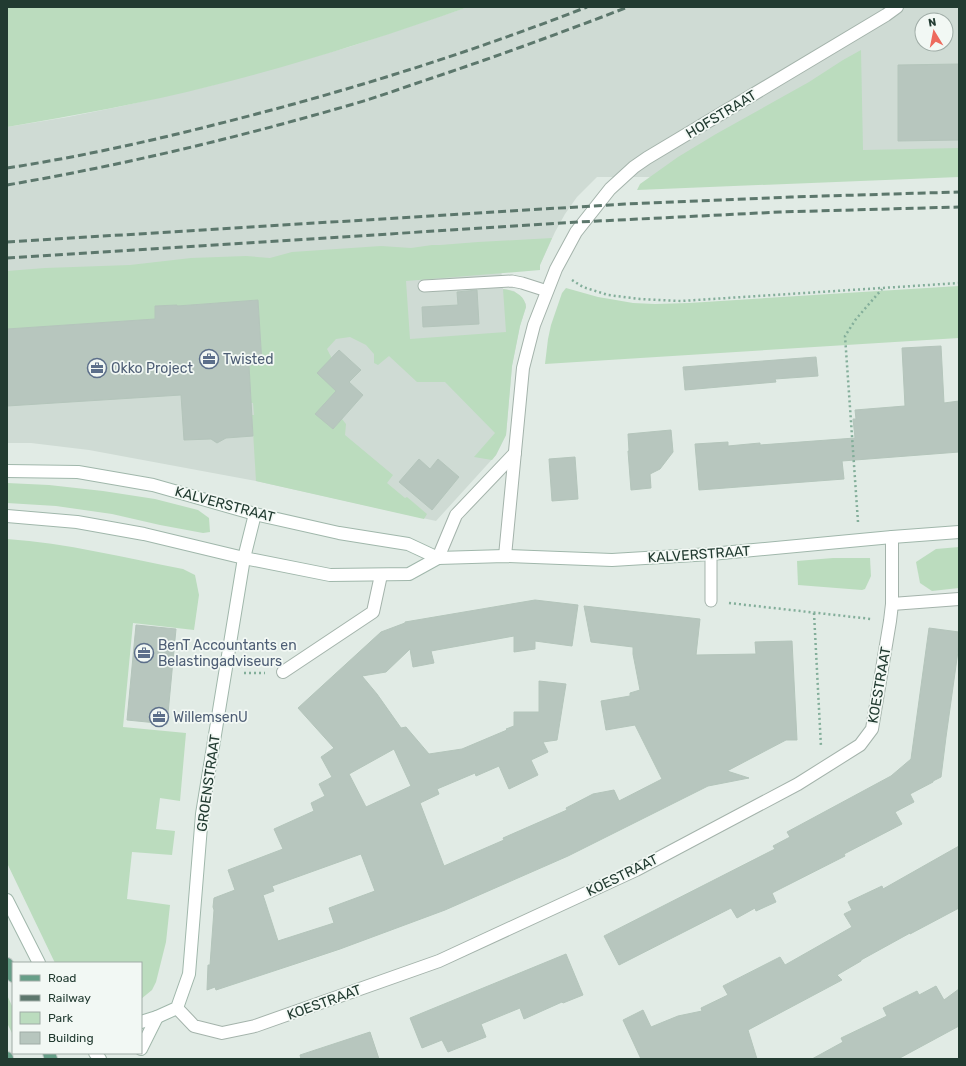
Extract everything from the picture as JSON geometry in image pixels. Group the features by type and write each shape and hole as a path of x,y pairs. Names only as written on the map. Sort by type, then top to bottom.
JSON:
{"main road":[{"path":"7,964 12,974"}],"street":[{"name":"HOFSTRAAT","path":"505,556 523,368 534,325 547,291 556,269 576,232 610,189 634,167 897,7"},
{"path":"438,558 456,515 515,453"},
{"name":"KALVERSTRAAT","path":"7,471 78,472 145,483 255,514 339,534 408,544 438,558 505,556 612,560 710,554 959,532"},
{"name":"GROENSTRAAT","path":"177,1008 189,974 202,814 244,558 255,514"},
{"name":"KALVERSTRAAT","path":"7,516 77,522 144,534 244,558 330,575 409,574 438,558"},
{"name":"KOESTRAAT","path":"177,1008 194,1026 222,1033 256,1026 439,961 636,870 798,784 860,745 872,729 890,621 892,604 892,537"},
{"path":"283,672 373,612 381,575"},
{"path":"892,604 959,599"},
{"path":"7,900 38,962"},
{"path":"142,1022 177,1008"},
{"path":"142,1047 157,1017"}],"lane":[{"path":"424,286 512,281 547,291"},
{"path":"710,554 711,601"}],"path":[{"path":"556,269 583,287 608,295 640,299 681,301 959,283"},
{"path":"860,540 845,336 856,319 883,288"},
{"path":"711,601 890,621"},
{"path":"814,613 822,769"},
{"path":"225,673 283,672"}],"shaded area":[{"path":"468,7 959,7 959,169 597,177 577,197 565,214 540,265 501,268 503,289 514,291 526,304 512,366 506,435 496,455 436,521 256,481 89,450 31,443 7,443 7,127 118,107 210,86 349,47"}],"green space":[{"path":"7,7 468,7 341,50 211,86 135,103 7,127"},
{"path":"861,50 863,150 959,148 959,177 637,190 640,184 678,157 809,82"},
{"path":"552,238 540,265 540,270 406,281 410,339 506,332 503,289 518,294 525,303 526,307 520,326 512,366 506,435 492,460 474,457 495,433 445,382 417,382 389,356 378,365 374,363 374,354 366,345 350,337 336,339 327,349 335,366 337,378 336,390 316,414 333,429 342,419 346,424 345,435 393,475 387,483 427,514 424,519 256,481 252,415 254,415 253,403 251,403 249,365 262,364 258,301 155,306 155,319 7,329 7,271 130,265 191,258 246,256 270,258 292,252 381,246 411,248 432,245"},
{"path":"959,286 959,338 545,364 551,325 562,293 566,288 598,297 633,303 655,304"},
{"path":"7,483 49,485 155,499 198,510 209,518 210,532 203,533 112,514 56,506 7,503"},
{"path":"7,539 96,551 183,569 195,575 199,595 194,630 133,623 123,727 186,733 180,801 160,798 156,829 175,831 172,855 132,852 127,899 170,905 166,942 156,982 152,990 142,998 142,962 55,962 7,863"},
{"path":"959,547 959,588 932,591 920,583 916,562 936,549"},
{"path":"833,558 870,558 871,576 865,589 798,585 797,561"},
{"path":"7,995 12,1006 12,1033 7,1023"}],"building":[{"path":"959,64 959,140 898,141 898,65"},
{"path":"477,290 479,324 423,327 422,307 458,305 457,292"},
{"path":"258,300 262,364 249,365 253,436 226,438 217,443 211,439 184,440 181,395 7,406 7,329 155,319 155,306 177,306"},
{"path":"941,346 944,403 959,401 959,452 842,461 844,479 699,490 695,444 728,442 728,446 760,443 760,445 855,438 853,419 856,419 855,410 905,406 902,348"},
{"path":"339,350 361,370 349,382 363,395 333,429 315,414 336,391 317,373"},
{"path":"816,357 818,376 775,379 776,382 685,390 683,367"},
{"path":"671,430 673,452 660,469 650,474 651,488 631,490 628,434"},
{"path":"575,457 578,499 552,501 549,459"},
{"path":"419,459 430,469 438,459 459,477 432,510 399,482"},
{"path":"535,600 578,605 572,646 535,641 535,649 514,652 514,636 431,651 434,663 413,667 410,649 386,672 362,676 377,694 401,728 406,727 429,754 462,749 507,730 506,729 514,726 514,712 539,712 539,681 566,684 557,740 543,742 548,752 531,760 538,775 509,789 499,766 476,776 475,773 437,789 439,794 420,803 444,866 567,810 566,808 593,794 614,790 619,801 662,779 635,725 606,730 601,701 630,696 630,693 640,690 633,647 591,642 584,606 700,619 696,655 756,654 755,642 792,641 797,740 786,740 727,771 749,778 708,786 568,856 445,910 340,949 216,990 215,987 207,990 214,898 235,890 228,870 283,849 274,829 314,811 311,803 325,796 319,784 332,777 321,757 334,748 298,708 381,632 405,622","holes":["394,749 411,786 366,807 349,774","361,854 375,891 329,908 334,923 278,941 263,895 274,891 272,886"]},
{"path":"136,625 176,629 167,724 127,720"},
{"path":"929,628 959,632 959,644 941,777 910,794 914,802 895,812 902,824 844,854 845,856 772,893 776,902 756,911 755,908 737,918 731,908 619,965 604,936 775,849 773,846 790,837 787,832 891,776 911,759"},
{"path":"959,846 959,908 861,960 837,975 842,980 748,1030 757,1059 641,1059 623,1020 643,1010 651,1027 678,1016 702,1011 701,1008 728,995 723,986 780,957 785,965 852,927 844,914 852,910 848,902 882,886 883,889"},
{"path":"566,954 583,995 563,1003 562,1002 524,1019 520,1008 481,1024 486,1037 448,1052 442,1040 422,1048 410,1018"},
{"path":"936,986 944,1000 959,989 959,1026 898,1059 812,1059 843,1042 841,1038 887,1016 883,1008 917,991 919,995"},
{"path":"370,1032 379,1059 301,1059 300,1055"}],"railway":[{"path":"7,168 125,146 329,94 459,54 587,7"},
{"path":"7,185 98,168 188,148 323,113 481,61 628,7"},
{"path":"7,242 625,204 959,192"},
{"path":"7,258 579,222 780,212 959,207"}],"place":[{"name":"Twisted","path":"209,359"},
{"name":"Okko Project","path":"97,368"},
{"name":"BenT Accountants en Belastingadviseurs","path":"144,653"},
{"name":"WillemsenU","path":"159,717"}]}
